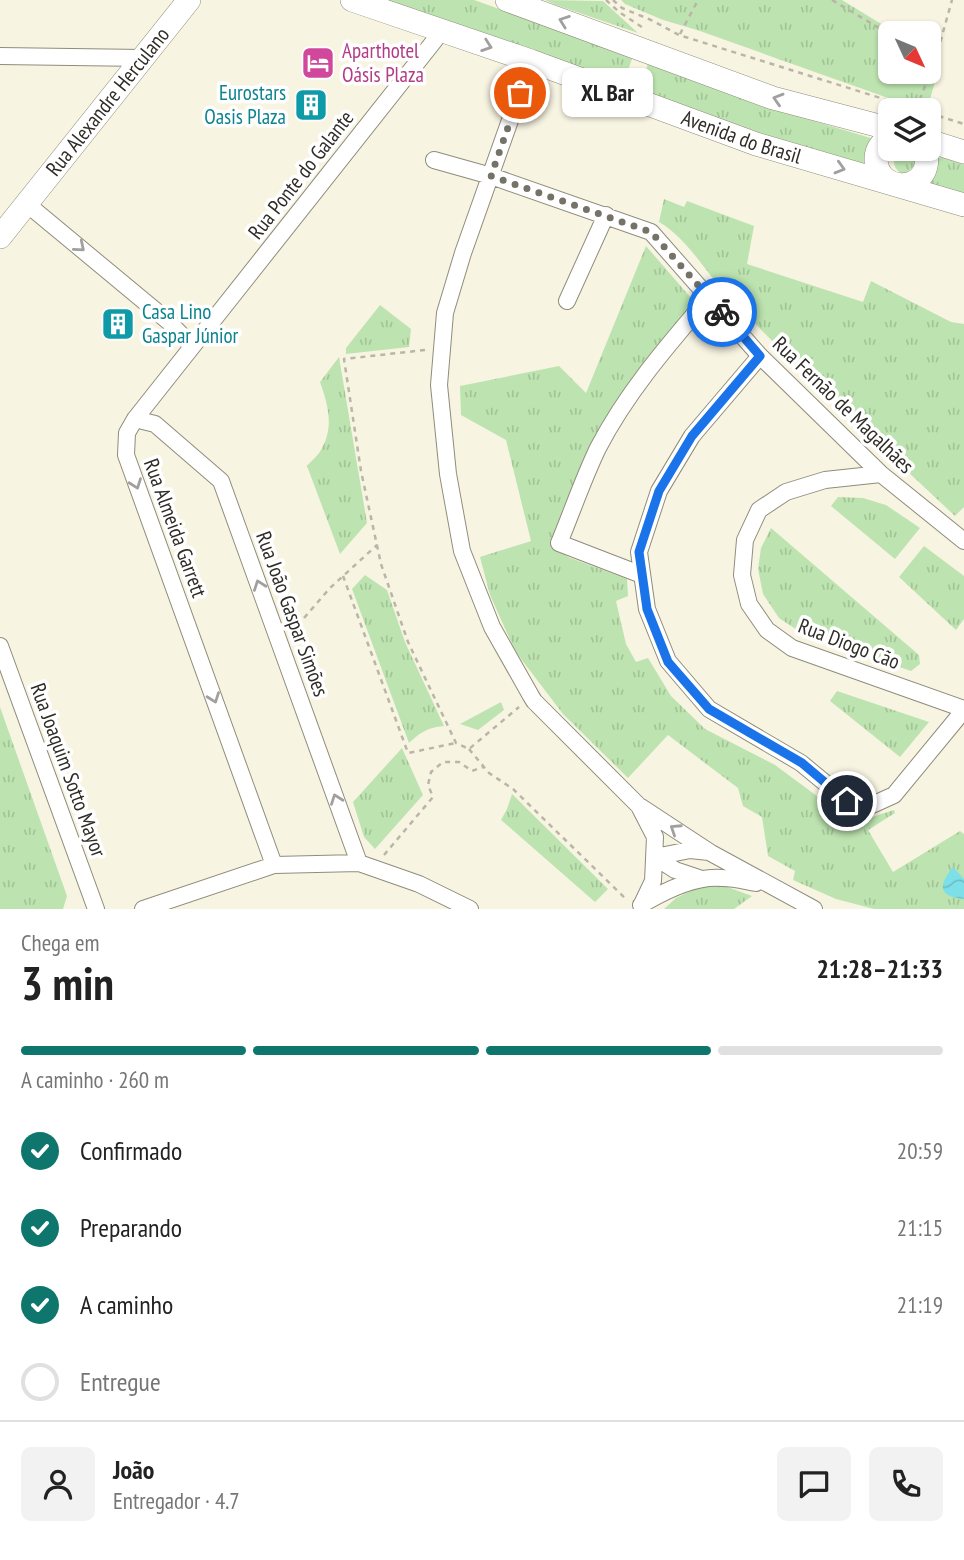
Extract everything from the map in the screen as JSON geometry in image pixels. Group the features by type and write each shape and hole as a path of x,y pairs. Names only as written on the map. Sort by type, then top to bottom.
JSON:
{"main road":[{"name":"Rua Alexandre Herculano","path":"0,237 189,0"},
{"name":"Avenida do Brasil","path":"352,0 531,61 756,144 964,205"},
{"path":"507,0 773,98 878,126"},
{"path":"941,145 964,152"},
{"path":"878,153 876,163 882,177 895,184 909,184 917,180 923,174 927,161"}],"street":[{"name":"Rua Ponte do Galante","path":"192,346 442,31"},
{"path":"0,56 143,58"},
{"path":"531,61 463,253 445,313 439,385 448,474 462,551 492,627 534,701 639,806 712,853 814,909"},
{"name":"Rua Fernão de Magalhães","path":"434,160 491,176 651,232 760,356 881,474 964,541"},
{"path":"27,204 168,321 192,346"},
{"path":"567,301 606,215"},
{"path":"642,575 559,543 598,449 622,408 644,375 709,297"},
{"name":"Rua Almeida Garrett","path":"192,346 135,419 127,433 126,455 274,865"},
{"path":"760,356 692,436 659,491 639,552 647,609 668,662 709,709 802,763 847,801 872,805 894,794 964,709"},
{"name":"Rua João Gaspar Simões","path":"135,419 155,424 221,481 366,866"},
{"name":"Rua Diogo Cão","path":"881,474 825,480 786,492 760,510 745,540 742,575 749,604 767,630 792,648 964,709"},
{"name":"Rua Joaquim Sotto Mayor","path":"0,646 96,909"},
{"path":"635,904 653,881 655,857 655,837 639,806"},
{"path":"655,857 690,850 712,853"},
{"path":"655,857 675,870 702,879"},
{"path":"143,909 274,865 366,866 419,884 470,909"},
{"path":"635,904 702,879 722,877 769,885"}],"path":[{"path":"606,0 645,29"},
{"path":"613,0 622,8 679,35 879,98"},
{"path":"679,35 698,0"},
{"path":"832,0 878,27"},
{"path":"942,36 952,0"},
{"path":"941,117 964,124"},
{"path":"381,348 381,355"},
{"path":"442,348 344,359 361,471 381,564 408,642 456,743 469,750 489,773 513,789 635,904"},
{"path":"295,628 343,576 377,545"},
{"path":"343,576 408,753 456,743"},
{"path":"469,750 531,696"},
{"path":"366,866 433,797 428,785 431,772 443,762 458,762 472,771 484,767"}],"green space":[{"path":"383,0 474,0 633,56 623,85"},
{"path":"545,0 603,1 638,33 556,5"},
{"path":"621,0 842,0 878,22 878,84 934,84 930,98 888,98 663,20"},
{"path":"648,63 764,106 874,139 868,168 758,133 641,90"},
{"path":"941,158 964,164 964,195 933,187 930,182 935,161 941,161"},
{"path":"894,161 915,161 911,169 903,174 895,166"},
{"path":"664,199 684,207 687,201 754,226 747,264 863,302 871,281 951,322 964,324 964,507 955,516 783,352 728,296 679,237 659,222"},
{"path":"646,246 698,306 641,372 556,545 568,557 627,579 628,596 616,601 626,644 636,662 648,658 671,696 705,729 775,765 844,816 869,818 894,810 895,813 868,830 893,872 960,831 964,834 964,909 874,909 836,899 793,880 795,871 768,856 762,817 743,806 738,788 668,735 628,778 563,714 515,651 490,595 480,557 531,541 506,440 461,415 460,386 559,366 586,393"},
{"path":"380,305 411,329 409,347 346,354 346,348"},
{"path":"339,357 367,523 340,554 307,466 321,451 328,432 327,407 320,382"},
{"path":"838,497 863,498 886,505 920,528 895,559 831,506"},
{"path":"771,528 919,655 920,664 911,671 800,632 779,618 763,594 758,569 761,548"},
{"path":"924,546 964,576 964,619 956,630 899,577"},
{"path":"365,575 387,590 405,642 444,726 425,731 409,743 352,589"},
{"path":"837,691 929,722 900,757 830,701"},
{"path":"501,702 504,710 478,730 460,724"},
{"path":"0,707 67,896 63,909 0,909"},
{"path":"402,748 423,795 375,849 364,837 353,802"},
{"path":"512,794 608,889 595,902 501,820"},
{"path":"711,881 752,896 734,909 664,909 676,898"}],"water":[{"path":"953,867 964,879 964,899 949,896 943,889 945,879"}],"way so far":[{"path":"520,93 491,176 651,232 722,312"}],"place":[{"name":"Aparthotel Oásis Plaza","path":"318,63"},
{"name":"XL Bar","path":"520,93"},
{"name":"Eurostars Oasis Plaza","path":"311,105"},
{"name":"Casa Lino Gaspar Júnior","path":"118,324"}],"route":[{"path":"722,312 760,356 692,436 659,491 639,552 647,609 668,662 709,709 802,763 847,801"}]}
